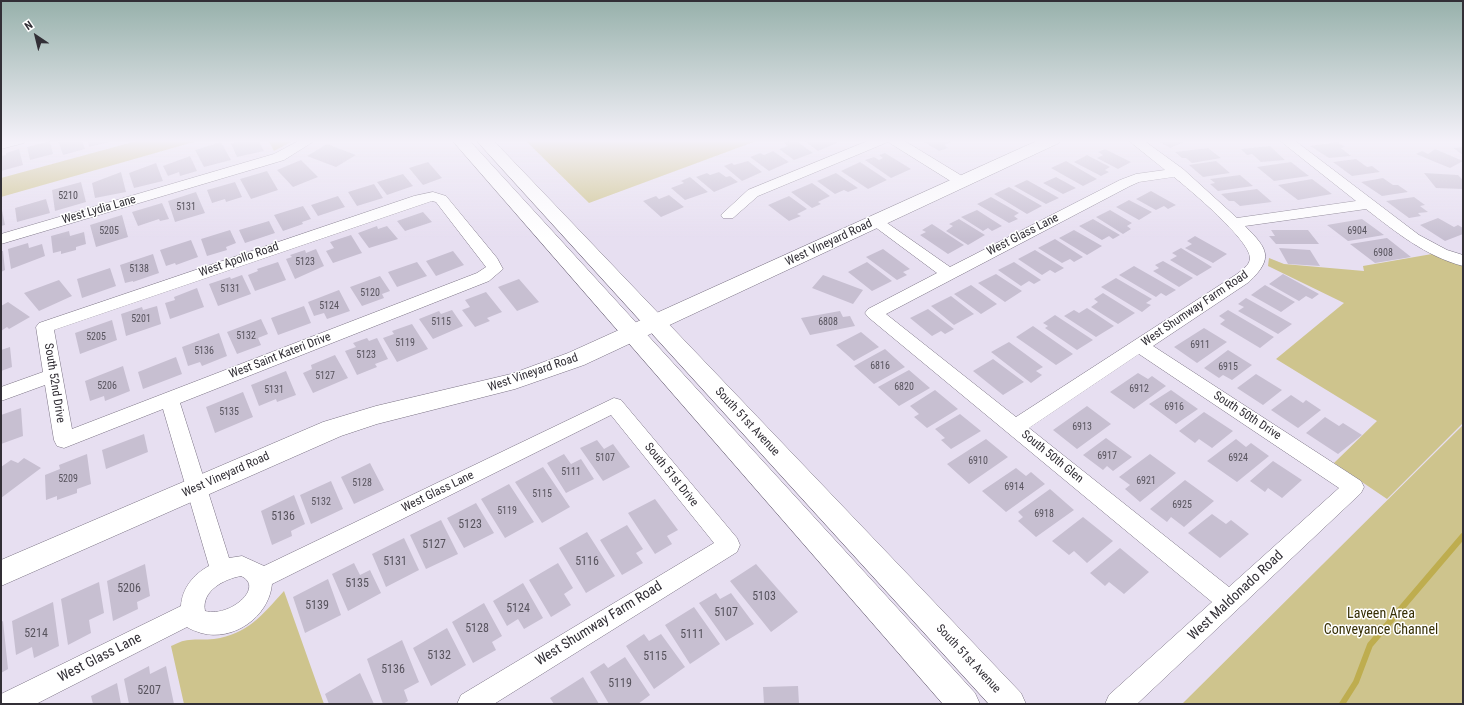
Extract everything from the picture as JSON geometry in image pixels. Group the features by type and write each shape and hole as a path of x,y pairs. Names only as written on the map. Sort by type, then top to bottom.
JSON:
{"main road":[{"name":"South 51st Avenue","path":"492,173 1010,704"},
{"name":"South 51st Avenue","path":"512,173 964,704"},
{"name":"West Vineyard Road","path":"1,573 332,429 376,415 515,381 570,361 644,329 982,173"}],"street":[{"name":"West Lydia Lane","path":"1,239 225,173"},
{"path":"728,215 753,193 802,173"},
{"path":"947,173 962,182"},
{"name":"West Glass Lane","path":"874,313 1124,183 1136,178 1172,173"},
{"name":"West Shumway Farm Road","path":"1015,427 1243,278 1258,263 1259,254 1250,240 1179,173"},
{"path":"1328,173 1414,238 1441,253 1463,261"},
{"name":"West Apollo Road","path":"45,326 419,199 433,196 441,199 495,269"},
{"path":"1234,224 1369,204"},
{"path":"875,222 949,274"},
{"name":"West Saint Kateri Drive","path":"64,440 483,277 495,269"},
{"name":"South 50th Glen","path":"874,313 1230,602"},
{"name":"South 52nd Drive","path":"45,326 52,376 64,440"},
{"name":"South 50th Drive","path":"1140,346 1354,487"},
{"path":"1,394 52,376"},
{"path":"169,399 222,571"},
{"name":"West Glass Lane","path":"262,578 614,405"},
{"name":"South 51st Drive","path":"614,405 729,545"},
{"name":"West Maldonado Road","path":"1118,704 1354,487"},
{"name":"West Shumway Farm Road","path":"470,704 729,545"},
{"path":"232,567 251,568 258,572 262,578 262,588 258,598 251,608 240,617 228,623 215,626 204,625 196,620 192,612 192,603 198,590 211,577 232,567"},
{"name":"West Glass Lane","path":"9,704 192,612"}],"green space":[{"path":"20,173 86,173 1,197 1,178"},
{"path":"558,173 670,173 589,203"},
{"path":"1432,254 1463,265 1463,423 1387,499 1334,463 1377,421 1276,359 1344,303 1268,266 1269,258 1284,264 1364,271 1363,266"},
{"name":"Laveen Area Conveyance Channel","path":"1463,425 1463,704 1182,704"},
{"path":"284,591 324,704 184,704 171,646 187,640 214,639 236,633 254,622"}],"building":[{"path":"121,173 126,192 95,198 92,183"},
{"path":"129,173 160,173 163,181 134,188"},
{"path":"166,173 177,173 168,176"},
{"path":"179,173 191,173 180,176"},
{"path":"261,173 268,173 278,190 251,199 240,179"},
{"path":"280,173 314,173 318,177 293,187"},
{"path":"413,173 438,173 442,178 423,185"},
{"path":"707,173 710,175 720,173 726,177 730,176 738,182 714,192 696,177"},
{"path":"732,173 760,173 742,181"},
{"path":"836,173 858,188 848,192 844,190 835,194 817,181"},
{"path":"844,173 876,173 887,180 868,189"},
{"path":"884,173 902,173 891,178"},
{"path":"1060,173 1086,173 1097,179 1083,186"},
{"path":"1095,173 1107,173 1101,176"},
{"path":"1198,173 1230,173 1203,177"},
{"path":"1264,173 1305,173 1309,176 1274,181"},
{"path":"1348,173 1374,173 1352,176"},
{"path":"1424,173 1458,175 1463,180 1463,189 1436,188"},
{"path":"403,174 413,186 387,195 377,182"},
{"path":"1240,175 1253,186 1218,191 1210,184 1215,183 1210,179"},
{"path":"690,177 708,192 685,200 671,188 684,183 681,181"},
{"path":"1056,177 1076,188 1063,194 1043,183"},
{"path":"1383,178 1393,185 1398,185 1408,192 1382,196 1361,182"},
{"path":"1312,179 1332,194 1298,200 1278,185"},
{"path":"1027,180 1059,198 1046,204 1014,186"},
{"path":"81,182 86,202 55,211 52,190"},
{"path":"235,182 242,197 226,202 225,199 212,203 207,190"},
{"path":"812,183 830,196 818,202 821,204 812,208 791,192"},
{"path":"374,184 383,198 357,206 348,192"},
{"path":"1009,187 1042,206 1027,214 994,194"},
{"path":"1257,189 1272,202 1240,206 1234,201 1229,201 1221,194"},
{"path":"1151,191 1176,205 1168,209 1164,206 1156,210 1136,199"},
{"path":"196,192 205,213 175,222 168,201"},
{"path":"669,195 684,207 661,217 643,201 656,196 659,199"},
{"path":"338,196 345,207 318,216 311,205"},
{"path":"789,196 807,209 797,214 801,216 789,221 768,205"},
{"path":"991,197 1019,213 1014,216 1018,219 1009,223 977,204"},
{"path":"1414,197 1425,205 1420,206 1428,212 1418,213 1421,216 1409,218 1386,201"},
{"path":"46,199 50,213 17,222 15,208"},
{"path":"1129,200 1152,212 1139,220 1116,207"},
{"path":"162,203 169,219 160,221 159,219 138,226 132,212"},
{"path":"1,205 5,225 1,226"},
{"path":"303,206 311,219 302,222 303,224 283,231 274,215"},
{"path":"977,210 1002,226 992,231 988,228 983,231 961,217"},
{"path":"1110,210 1132,223 1127,226 1131,229 1123,234 1096,217"},
{"path":"423,212 432,222 405,231 397,221"},
{"path":"122,215 128,237 96,247 90,225"},
{"path":"1438,218 1454,227 1458,225 1463,228 1463,234 1445,241 1420,225"},
{"path":"959,219 985,235 968,245 946,231 953,226 949,224"},
{"path":"1093,219 1120,235 1113,239 1109,236 1102,240 1079,226"},
{"path":"1362,219 1384,235 1348,241 1327,225"},
{"path":"269,221 275,233 245,243 239,230"},
{"path":"932,224 964,245 948,254 920,235 926,232 922,230"},
{"path":"377,226 378,229 387,226 398,239 369,248 358,233"},
{"path":"230,230 236,243 226,247 227,250 207,256 201,239"},
{"path":"1074,230 1102,246 1087,255 1059,238"},
{"path":"1271,230 1308,230 1319,244 1276,244 1269,236 1275,236"},
{"path":"69,231 70,236 84,232 86,244 76,247 76,250 61,254 61,251 53,253 51,236"},
{"path":"351,235 362,253 333,263 326,251 334,248 330,242"},
{"path":"1195,236 1227,254 1213,263 1185,248 1192,244 1187,241"},
{"path":"1387,238 1411,257 1375,263 1350,244"},
{"path":"1055,239 1083,257 1074,262 1070,259 1062,263 1038,248"},
{"path":"191,240 198,257 176,265 175,263 166,266 160,250"},
{"path":"28,243 29,248 42,244 45,256 11,269 8,249"},
{"path":"1181,248 1212,267 1197,276 1170,260 1177,256 1172,253"},
{"path":"1279,248 1310,250 1320,266 1288,264"},
{"path":"316,249 324,266 295,279 286,259 292,257 290,255 305,250 306,253"},
{"path":"883,249 910,269 903,272 907,275 897,280 866,257"},
{"path":"1035,250 1064,268 1055,273 1050,270 1042,275 1018,259"},
{"path":"1,251 3,251 5,270 1,272"},
{"path":"453,251 464,265 436,276 426,261"},
{"path":"153,254 159,273 133,282 125,283 120,265"},
{"path":"1163,261 1193,278 1179,287 1153,271 1159,268 1155,265"},
{"path":"278,262 286,280 255,291 248,275 258,271 257,269"},
{"path":"417,262 427,276 397,287 388,272"},
{"path":"867,262 892,281 872,291 848,272"},
{"path":"1014,262 1041,280 1034,284 1029,281 1021,286 998,270"},
{"path":"1134,266 1176,290 1166,296 1161,293 1156,297 1119,275"},
{"path":"110,268 116,286 82,298 77,279"},
{"path":"996,274 1022,291 1005,302 978,283"},
{"path":"1283,274 1319,294 1312,299 1306,296 1299,301 1269,284"},
{"path":"242,275 251,294 218,306 209,284 230,277 231,279"},
{"path":"823,275 863,290 853,304 812,288"},
{"path":"380,276 390,291 382,294 384,298 362,306 350,287"},
{"path":"1116,278 1152,299 1146,303 1151,305 1142,312 1101,287"},
{"path":"519,279 539,302 517,311 498,287"},
{"path":"59,280 72,296 39,311 24,293"},
{"path":"971,285 997,304 981,314 954,294"},
{"path":"1265,285 1295,302 1281,312 1251,295"},
{"path":"197,288 204,307 170,319 165,303 175,300 174,297"},
{"path":"339,290 350,311 327,319 324,313 314,316 308,302"},
{"path":"486,292 502,312 487,318 490,321 475,327 462,310 470,307 465,300"},
{"path":"1103,293 1135,313 1118,324 1091,307 1098,302 1094,299"},
{"path":"951,296 974,314 954,325 931,306"},
{"path":"1246,298 1292,324 1278,334 1238,311 1244,307 1238,304"},
{"path":"8,302 30,317 9,329 7,327 1,331 1,306"},
{"path":"157,306 161,324 126,336 121,314 142,307 143,310"},
{"path":"304,306 311,323 278,335 271,318"},
{"path":"1087,308 1114,326 1096,337 1064,316 1074,310 1079,313"},
{"path":"928,309 954,329 945,334 941,331 932,336 910,318"},
{"path":"452,310 463,326 433,339 419,319 439,311 441,314"},
{"path":"1228,310 1274,337 1260,348 1220,324 1225,320 1219,316"},
{"path":"840,311 843,317 850,316 855,326 810,335 801,318"},
{"path":"1055,315 1093,340 1077,350 1045,328 1048,326 1043,323"},
{"path":"261,319 268,334 258,338 261,345 237,354 227,332"},
{"path":"112,320 117,340 80,354 75,333"},
{"path":"412,324 428,349 397,362 383,338 394,334 392,331"},
{"path":"1033,326 1073,354 1056,365 1016,337"},
{"path":"1204,328 1227,342 1197,363 1174,347"},
{"path":"861,332 879,347 854,361 836,345"},
{"path":"219,333 227,356 202,366 200,362 188,366 182,347"},
{"path":"367,338 369,341 377,338 388,359 375,364 377,367 357,375 345,351 356,347 353,343"},
{"path":"1009,342 1043,367 1036,371 1042,375 1031,383 991,352"},
{"path":"10,347 12,367 1,371 1,350"},
{"path":"885,349 905,367 874,384 854,366"},
{"path":"1228,350 1252,365 1232,380 1223,375 1219,378 1204,368"},
{"path":"335,355 348,378 313,393 303,373 312,369 311,365"},
{"path":"176,357 182,374 143,389 138,372"},
{"path":"993,359 1024,382 1003,395 973,371"},
{"path":"123,366 130,391 105,401 104,396 90,401 85,381"},
{"path":"909,370 930,388 899,406 878,387"},
{"path":"286,371 296,395 277,402 276,399 259,406 251,385"},
{"path":"1138,373 1148,379 1152,376 1166,386 1134,409 1110,392"},
{"path":"1256,374 1282,390 1263,405 1237,388"},
{"path":"935,390 958,409 927,428 914,417 919,414 910,406"},
{"path":"1171,390 1198,409 1176,424 1149,404"},
{"path":"243,392 253,417 215,433 206,407"},
{"path":"1291,395 1303,403 1306,400 1321,410 1298,428 1271,410"},
{"path":"1087,406 1111,424 1077,449 1053,430"},
{"path":"21,408 23,436 1,444 1,415"},
{"path":"1204,412 1233,431 1212,448 1199,439 1195,443 1179,431"},
{"path":"960,414 981,431 951,449 941,440 945,438 935,429"},
{"path":"1325,417 1339,426 1343,423 1362,435 1338,454 1306,433"},
{"path":"144,434 148,452 106,469 102,450"},
{"path":"1106,438 1132,457 1113,471 1107,466 1103,470 1083,455"},
{"path":"986,439 1008,457 969,484 947,464"},
{"path":"1236,439 1246,447 1251,443 1269,456 1237,482 1207,461"},
{"path":"597,440 604,449 613,444 630,467 603,481 580,448"},
{"path":"87,454 91,484 77,489 77,493 57,500 57,496 46,500 45,475 60,469 59,465"},
{"path":"564,454 571,464 581,459 594,479 566,493 547,463"},
{"path":"1150,454 1176,473 1140,502 1125,489 1130,485 1119,477"},
{"path":"24,458 41,468 1,498 1,467 11,460 18,463"},
{"path":"1273,461 1302,480 1282,498 1268,488 1265,492 1250,481"},
{"path":"370,463 384,490 354,504 341,477"},
{"path":"543,467 570,507 542,523 515,482"},
{"path":"1016,468 1026,476 1031,472 1045,484 1006,512 982,491"},
{"path":"1185,480 1214,501 1184,527 1171,517 1167,522 1150,509"},
{"path":"331,481 343,509 311,524 300,495"},
{"path":"509,484 534,522 505,538 481,499"},
{"path":"1050,489 1074,510 1036,537 1018,521 1023,517 1018,512"},
{"path":"294,495 305,524 291,531 292,536 272,545 261,511"},
{"path":"655,499 678,530 667,536 672,544 655,554 628,513"},
{"path":"476,503 494,533 464,548 447,518"},
{"path":"1212,514 1226,524 1231,520 1249,534 1220,558 1188,533"},
{"path":"1083,517 1113,541 1087,563 1074,551 1069,555 1052,541"},
{"path":"441,520 458,554 426,569 410,535"},
{"path":"627,525 643,549 636,553 643,563 622,575 600,540"},
{"path":"587,532 615,576 586,593 559,548"},
{"path":"404,538 419,570 386,587 372,554"},
{"path":"1120,548 1149,572 1124,594 1109,582 1105,586 1090,573"},
{"path":"354,563 360,575 370,570 381,593 348,611 332,574"},
{"path":"558,563 573,588 564,594 571,605 551,617 529,580"},
{"path":"145,564 150,596 137,602 138,609 113,621 107,581"},
{"path":"756,564 798,612 771,632 730,581"},
{"path":"328,579 341,615 305,633 293,597"},
{"path":"99,582 104,613 89,620 91,633 68,645 61,599"},
{"path":"523,583 543,618 524,629 518,619 507,626 493,601"},
{"path":"716,593 720,599 731,593 754,624 726,641 699,603"},
{"path":"53,602 59,646 34,658 32,647 16,655 12,621"},
{"path":"484,603 502,636 492,642 496,650 473,663 452,622"},
{"path":"694,607 720,644 690,664 665,625"},
{"path":"3,621 8,669 1,673 1,622"},
{"path":"447,628 466,665 431,686 413,648"},
{"path":"644,634 649,641 661,634 685,667 654,689 626,646"},
{"path":"402,640 419,682 404,690 408,701 403,704 383,704 367,659"},
{"path":"625,657 650,695 638,704 609,704 590,672 604,663 608,668"},
{"path":"149,666 150,674 166,666 174,704 129,704 124,679"},
{"path":"360,673 374,704 329,704 325,694"},
{"path":"583,677 599,704 554,704 550,698"},
{"path":"117,683 121,704 93,704 91,696"},
{"path":"798,686 799,704 764,704 763,687"}],"waterway":[{"path":"1342,704 1356,682 1370,645 1463,536"}]}
